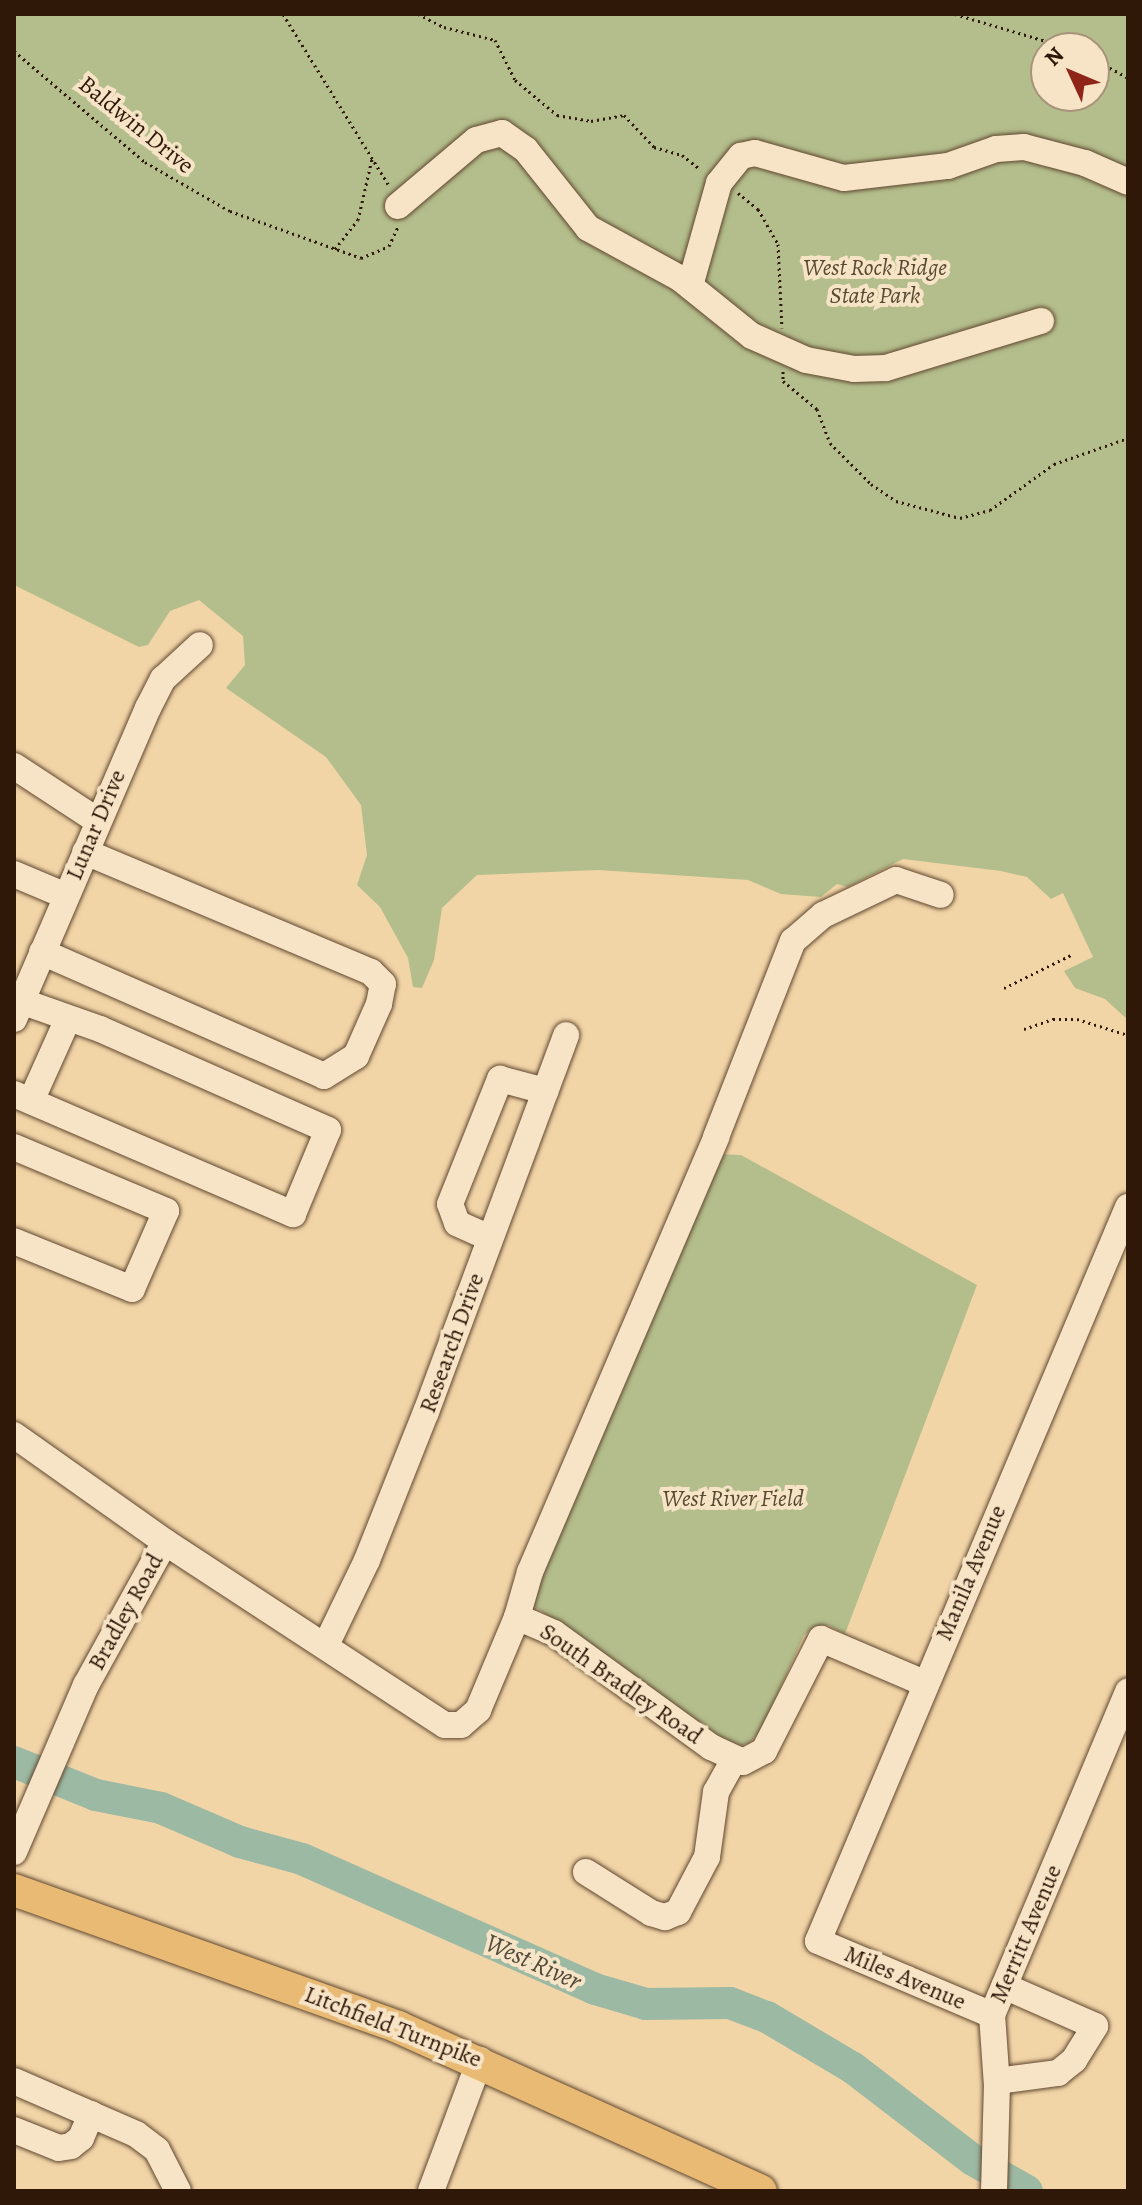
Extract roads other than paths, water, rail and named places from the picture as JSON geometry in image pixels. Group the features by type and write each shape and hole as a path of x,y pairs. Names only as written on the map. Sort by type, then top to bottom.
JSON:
{"main road":[{"name":"Litchfield Turnpike","path":"14,1890 480,2060 761,2191"}],"street":[{"path":"398,206 476,140 502,133 526,150 588,228 690,286 752,336 783,352 828,366 886,368 922,361 1041,321"},
{"path":"690,286 719,183 741,156 755,153 844,178 948,166 1009,146 1047,151 1128,182"},
{"name":"Lunar Drive","path":"18,1010 98,821 163,679 200,645"},
{"path":"14,766 98,821"},
{"path":"42,952 324,1076 356,1056 379,1004 383,984 371,972 85,852"},
{"path":"14,874 66,896"},
{"path":"517,1617 530,1572 733,1095 793,941 823,915 896,880 941,895"},
{"path":"18,1010 67,1021 100,1029 328,1130 293,1214 22,1097 67,1021"},
{"name":"Research Drive","path":"326,1645 367,1560 566,1035"},
{"path":"490,1238 457,1223 450,1204 500,1079 545,1091"},
{"path":"14,1147 166,1211 132,1289 14,1241"},
{"name":"Manila Avenue","path":"818,1941 924,1683 1128,1207"},
{"name":"Bradley Road","path":"14,1435 165,1542 49,1761 14,1852"},
{"name":"South Bradley Road","path":"165,1542 436,1720 461,1725 484,1700 517,1617 554,1633 734,1759"},
{"path":"586,1872 651,1913 665,1917 678,1912 707,1857 716,1792 734,1759 752,1759 764,1751 821,1639 924,1683"},
{"name":"Merritt Avenue","path":"994,2191 997,2081 992,2015 1128,1691"},
{"name":"Miles Avenue","path":"818,1941 992,2015"},
{"path":"997,2081 1058,2073 1074,2060 1095,2026 1004,1986"},
{"path":"431,2191 480,2060"},
{"path":"14,2081 91,2114 157,2150 178,2191"},
{"path":"14,2130 59,2148 71,2146 81,2138 91,2114"}],"waterway":[{"name":"West River","path":"14,1762 96,1795 161,1808 240,1842 302,1859 595,1989 646,2004 730,2003 767,2017 853,2068 973,2160 1027,2191"}],"park label":[{"name":"West Rock Ridge State Park","path":"875,282"},
{"name":"West River Field","path":"733,1499"}]}
